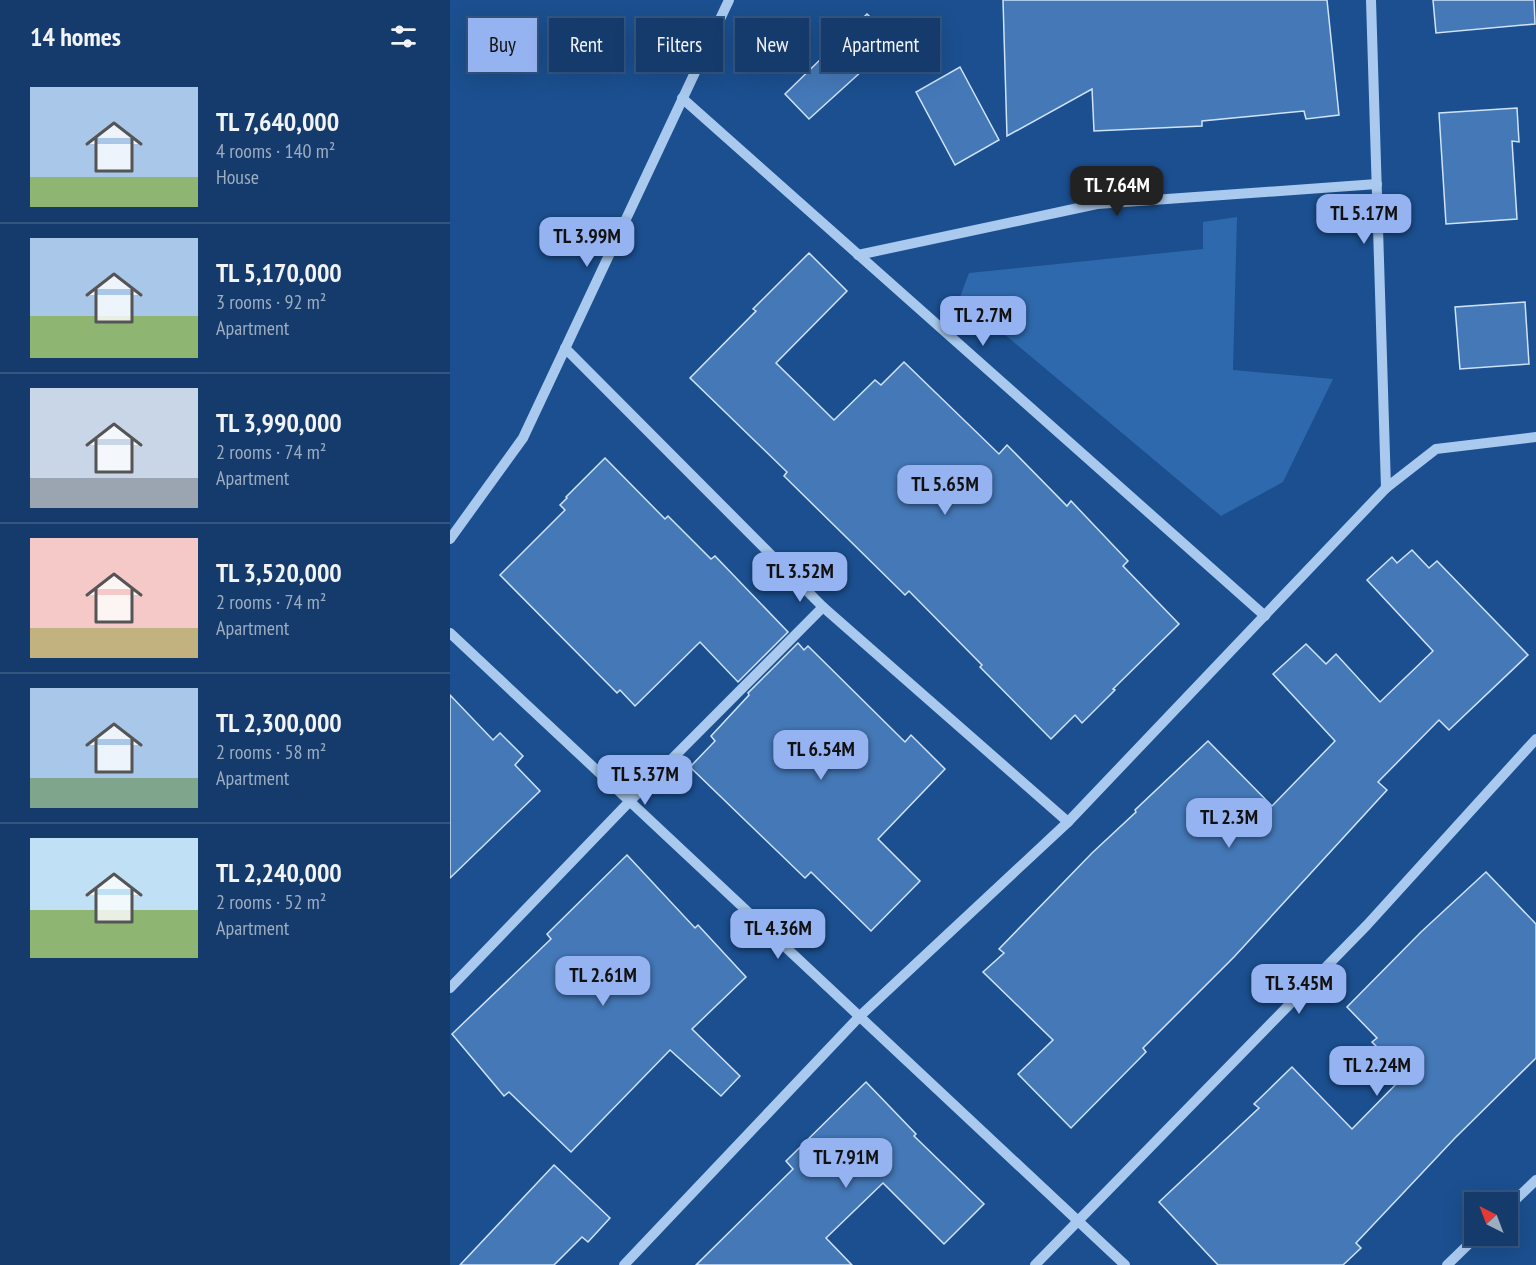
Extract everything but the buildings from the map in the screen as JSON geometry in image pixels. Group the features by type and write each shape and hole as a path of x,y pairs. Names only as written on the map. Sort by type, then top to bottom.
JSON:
{"street":[{"path":"450,539 523,438 729,0"},
{"path":"1371,0 1386,489"},
{"path":"682,98 1265,616"},
{"path":"858,255 1097,204 1377,184"},
{"path":"565,348 823,607 1068,822"},
{"path":"624,1265 859,1017 1068,822 1386,489 1436,449 1536,437"},
{"path":"450,988 630,801 823,607"},
{"path":"450,633 1125,1265"},
{"path":"1035,1265 1367,925 1536,739"},
{"path":"1518,1197 1536,1180"},
{"path":"1447,1265 1467,1246"}],"shaded area":[{"path":"1237,217 1233,370 1333,379 1283,482 1221,516 960,297 969,273 1203,249 1203,222"}]}
